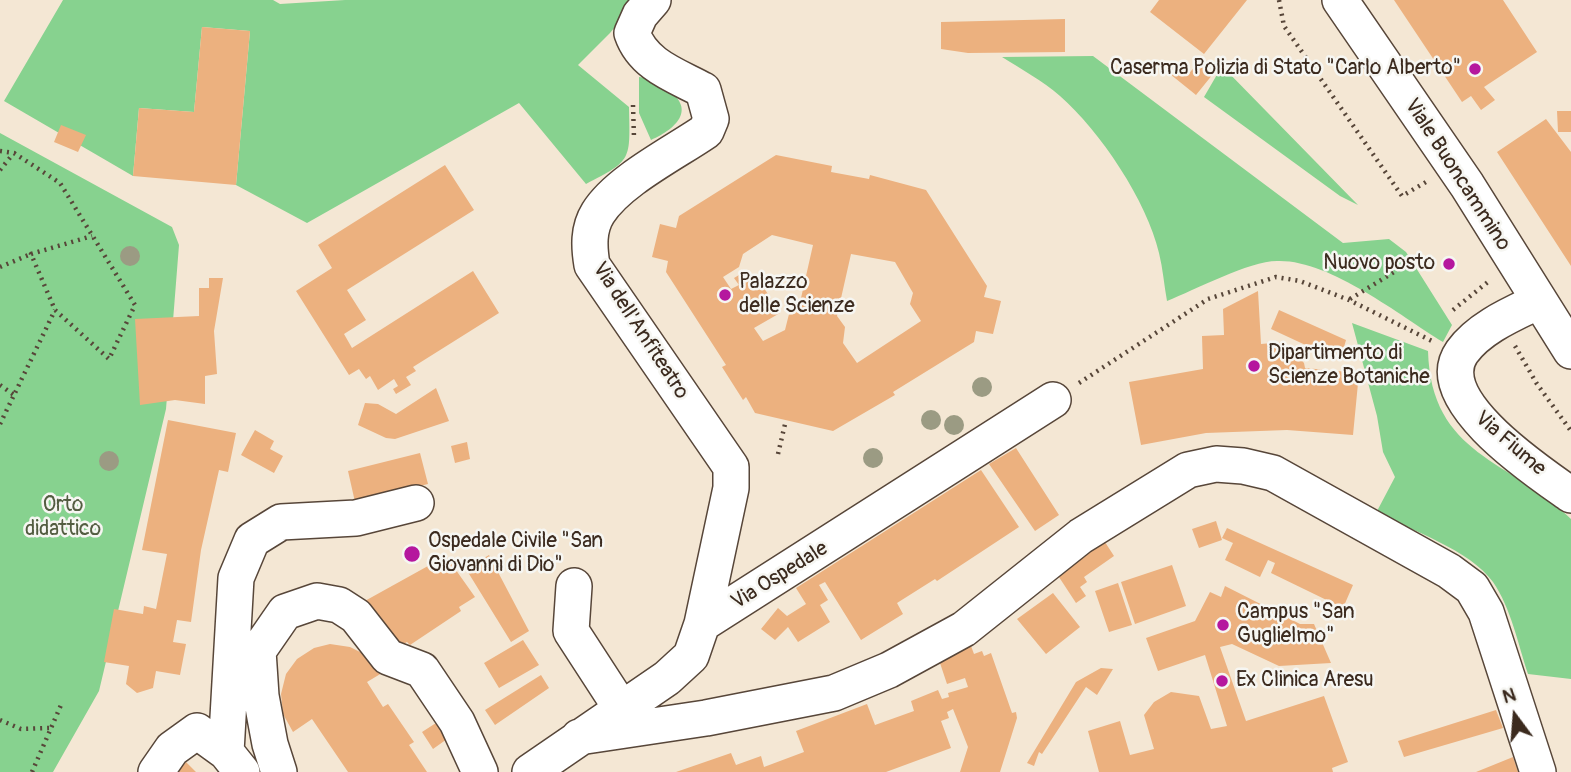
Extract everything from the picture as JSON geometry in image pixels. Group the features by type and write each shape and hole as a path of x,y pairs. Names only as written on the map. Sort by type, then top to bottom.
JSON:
{"street":[{"name":"Via dell'Anfiteatro","path":"653,0 640,15 632,33 638,50 652,63 703,90 711,119 706,131 618,190 598,213 589,246 592,265 731,467 731,488 702,624"},
{"name":"Viale Buoncammino","path":"1340,0 1467,186 1571,351"},
{"name":"Via Fiume","path":"1538,302 1500,321 1477,339 1461,353 1456,373 1470,410 1510,450 1571,495"},
{"name":"Via Ospedale","path":"702,624 1053,400"},
{"path":"579,737 706,718 834,693 889,670 964,629 1081,536 1188,470 1216,464 1244,466 1273,474 1449,571 1472,588 1486,612 1538,772"},
{"path":"234,762 236,578 252,540 281,522 356,517 416,503"},
{"path":"574,586 571,631 621,709"},
{"path":"279,772 270,744 261,696 258,651 285,612 317,601 340,605 356,616 388,657 422,670 457,722 480,772"},
{"path":"530,772 679,667 691,656 702,624"},
{"path":"679,667 693,701 706,718"},
{"path":"156,772 172,749 197,731 234,762"}],"path":[{"path":"1279,0 1284,26 1402,196 1427,181"},
{"path":"633,105 634,146"},
{"path":"0,151 14,153 60,183 135,305 109,359 55,310 31,254"},
{"path":"0,170 14,153"},
{"path":"0,267 31,254 92,236"},
{"path":"1349,300 1412,261"},
{"path":"1453,310 1487,286 1490,278 1487,271"},
{"path":"1053,400 1208,299 1276,277 1300,281 1349,300 1437,345"},
{"path":"0,424 55,310"},
{"path":"1515,346 1537,384 1571,430"},
{"path":"0,385 14,396"},
{"path":"778,454 786,420"},
{"path":"32,772 61,705"},
{"path":"0,720 21,729 49,728"}],"green space":[{"path":"63,0 273,0 280,4 345,0 637,0 610,33 578,65 629,107 628,148 621,163 586,184 519,103 307,223 236,185 250,31 202,27 194,112 139,108 133,176 4,101"},
{"path":"1093,56 1343,243 1389,239 1406,252 1452,325 1443,342 1341,279 1297,263 1265,262 1167,301 1153,233 1133,190 1106,147 1060,96 1002,57"},
{"path":"1222,66 1358,205 1340,196 1204,97"},
{"path":"639,77 653,81 675,95 682,110 676,124 651,140 639,113"},
{"name":"Orto didattico","path":"0,133 172,227 179,245 166,409 99,691 53,772 0,772"},
{"path":"1352,323 1428,351 1433,386 1443,413 1458,434 1478,452 1547,499 1571,519 1571,679 1528,674 1505,603 1483,571 1439,542 1376,513 1395,477 1383,452 1377,416"}],"building":[{"path":"1159,0 1247,0 1204,54 1150,12"},
{"name":"Caserma Polizia di Stato \"Carlo Alberto\"","path":"1394,0 1503,0 1537,52 1484,87 1495,100 1481,110 1471,96 1462,102"},
{"path":"1065,19 1065,52 968,53 941,49 941,22"},
{"path":"202,27 250,31 236,185 133,176 139,108 194,112"},
{"path":"1198,62 1213,74 1196,95 1165,70 1171,63 1188,75"},
{"path":"1557,111 1571,111 1571,132 1558,132"},
{"path":"1546,119 1571,152 1571,266 1497,152"},
{"path":"61,125 86,135 78,152 54,142"},
{"name":"Palazzo delle Scienze","path":"776,155 832,166 831,172 869,179 870,175 926,190 987,286 984,297 1001,301 993,334 976,331 974,342 893,392 895,395 833,431 755,413 746,397 743,400 722,367 726,365 666,272 668,261 652,257 660,224 676,228 679,216","holes":["772,235 813,245 799,307 789,314 785,330 763,341 754,328 780,313 755,274 748,279 744,272 734,278 739,285 731,289 723,277 739,267 743,254","851,254 895,262 913,293 910,304 921,321 857,363 843,343 845,327 837,316"]},
{"path":"445,165 474,210 347,290 366,320 344,334 352,348 473,271 499,313 413,367 416,371 406,377 411,385 396,394 393,389 398,386 394,379 378,390 370,376 366,379 359,369 349,375 296,291 332,268 318,245"},
{"path":"209,278 223,278 214,331 217,374 205,376 205,404 175,400 140,405 135,319 199,316 199,288 209,288"},
{"name":"Dipartimento di Scienze Botaniche","path":"1258,291 1261,344 1284,342 1285,349 1290,348 1304,363 1305,368 1359,373 1353,435 1287,430 1206,433 1141,445 1129,382 1203,369 1202,336 1224,335 1223,309"},
{"path":"1279,310 1346,340 1340,361 1271,329"},
{"path":"436,388 449,421 395,439 386,438 358,425 365,403 378,404 396,414"},
{"path":"168,420 236,433 228,472 219,470 201,550 191,622 177,620 173,642 186,644 180,675 156,671 153,688 137,693 126,684 129,666 104,662 114,609 143,614 144,606 156,609 167,554 142,550"},
{"path":"255,430 274,441 270,449 283,456 274,473 241,455"},
{"path":"467,442 470,459 455,463 451,446"},
{"path":"1016,448 1059,515 1035,531 989,464"},
{"path":"420,453 428,484 355,502 348,471"},
{"path":"981,470 1019,527 937,581 935,579 897,603 903,614 861,640 825,582 819,585 828,600 820,605 830,622 798,642 788,627 775,640 761,629 778,608 787,616 806,604 796,588"},
{"path":"1216,521 1222,540 1199,548 1192,529"},
{"path":"1227,528 1353,585 1343,608 1271,573 1275,563 1268,560 1260,577 1225,560 1233,543 1222,538"},
{"path":"1103,539 1114,556 1084,577 1087,582 1080,587 1086,596 1076,603 1055,571"},
{"path":"489,555 529,631 511,642 466,569"},
{"path":"446,556 475,597 459,607 461,611 410,645 407,642 393,650 363,602"},
{"path":"1172,565 1186,606 1135,624 1121,582"},
{"path":"1118,583 1132,625 1109,632 1095,591"},
{"name":"Ex Clinica Aresu","path":"1225,586 1300,624 1314,624 1331,663 1279,666 1232,644 1220,647 1246,721 1324,696 1348,762 1332,768 1333,772 1099,772 1088,731 1120,721 1130,755 1154,749 1144,715 1154,702 1171,692 1199,696 1211,729 1227,726 1205,655 1158,671 1146,638 1195,621 1210,592 1221,597"},
{"path":"1053,593 1080,627 1046,654 1017,619"},
{"path":"968,638 974,654 982,651 984,656 991,653 1012,713 1016,712 1017,718 1000,772 960,772 968,747 953,709 947,712 949,718 941,721 951,748 886,772 676,772 731,753 736,765 761,756 764,767 804,752 796,731 867,704 875,725 914,711 911,701 938,690 942,699 949,697 948,693 968,687 965,678 947,684 938,657"},
{"path":"523,640 539,665 499,688 484,663"},
{"path":"330,644 350,647 368,656 382,673 367,682 383,707 388,704 414,742 409,745 427,772 348,772 312,719 293,732 283,714 281,694 286,674 297,659 314,648"},
{"path":"1101,668 1113,669 1097,695 1086,687 1042,754 1039,752 1034,766 1027,763 1076,682"},
{"path":"541,675 549,688 495,725 485,710"},
{"path":"1496,710 1503,728 1404,757 1398,741"},
{"path":"436,723 447,739 433,749 422,732"},
{"path":"1513,757 1518,772 1476,772"},
{"path":"186,762 196,772 177,772"}],"place":[{"name":"Caserma Polizia di Stato \"Carlo Alberto\"","path":"1475,69"},
{"name":"Nuovo posto","path":"1449,264"},
{"name":"Palazzo delle Scienze","path":"725,295"},
{"name":"Dipartimento di Scienze Botaniche","path":"1254,366"},
{"name":"Ospedale Civile \"San Giovanni di Dio\"","path":"412,554"},
{"name":"Campus \"San Guglielmo\"","path":"1223,625"},
{"name":"Ex Clinica Aresu","path":"1222,681"}]}
